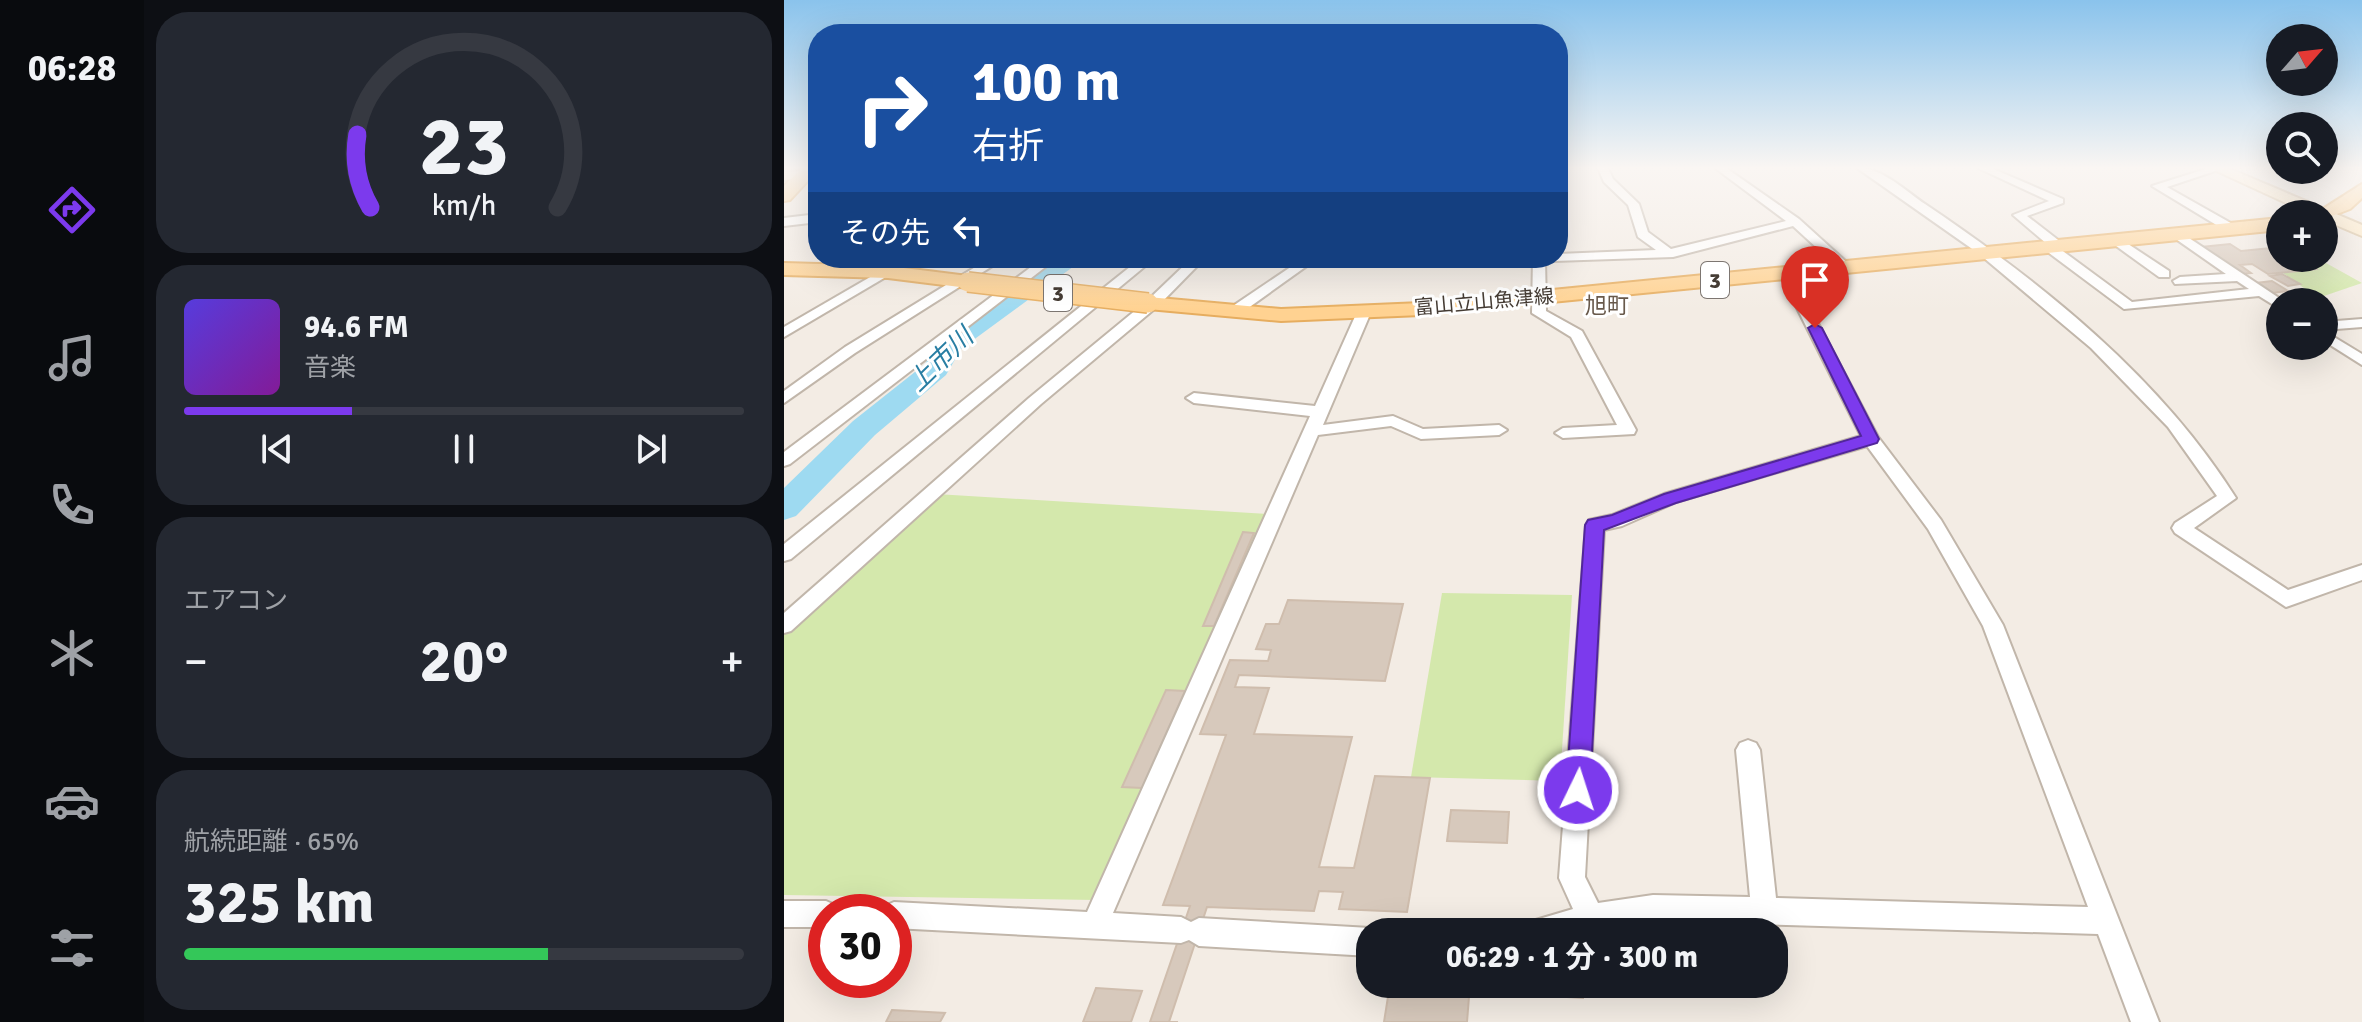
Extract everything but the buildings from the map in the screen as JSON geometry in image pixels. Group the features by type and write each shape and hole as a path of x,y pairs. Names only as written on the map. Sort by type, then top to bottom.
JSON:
{"main road":[{"name":"富山立山魚津線","path":"784,269 888,272 1232,313 1364,312 1786,274 2266,225"}],"street":[{"path":"1637,216 1642,234 1668,253"},
{"path":"1786,216 1846,267"},
{"path":"1931,216 1986,254 2114,362 2167,416 2227,498 2181,528 2286,599 2362,572"},
{"path":"2020,216 2129,306 2262,292"},
{"path":"2209,216 2232,229"},
{"path":"784,222 808,219"},
{"path":"2338,220 2362,231"},
{"path":"1568,258 1668,253 1795,222"},
{"path":"2177,234 2266,295"},
{"path":"2116,240 2164,274"},
{"path":"784,333 895,268"},
{"path":"784,398 850,350 984,268"},
{"path":"784,460 1038,268"},
{"path":"784,554 1137,268"},
{"path":"784,625 1188,268"},
{"path":"1232,313 1297,268"},
{"path":"1538,268 1539,313 1577,334 1628,430 1563,433"},
{"path":"1786,274 1871,439 1935,525 1993,625 2145,1022"},
{"path":"2180,281 2239,277"},
{"path":"1094,926 1364,312"},
{"path":"2338,325 2362,323"},
{"path":"2338,345 2362,361"},
{"path":"1194,398 1317,421 1393,421 1421,434 1499,430"},
{"path":"1591,917 1572,878 1595,525 1616,521 1670,498 1871,439"},
{"path":"1748,750 1764,911"},
{"path":"1588,918 1653,908 2105,921"},
{"path":"784,914 808,914"},
{"path":"912,916 1356,941"}],"green space":[{"path":"2338,270 2362,283 2338,291 2338,288 2304,288 2283,273"},
{"path":"936,494 1268,514 1185,691 1096,900 912,897 912,894 784,895 784,634"},
{"path":"1442,593 1572,595 1560,781 1411,777"}],"waterway":[{"name":"上市川","path":"784,508 864,428 936,369 950,344 1059,268"}],"district":[{"name":"旭町","path":"1607,305"}],"route":[{"path":"1578,790 1595,525 1616,521 1670,498 1871,439 1815,328"}]}
